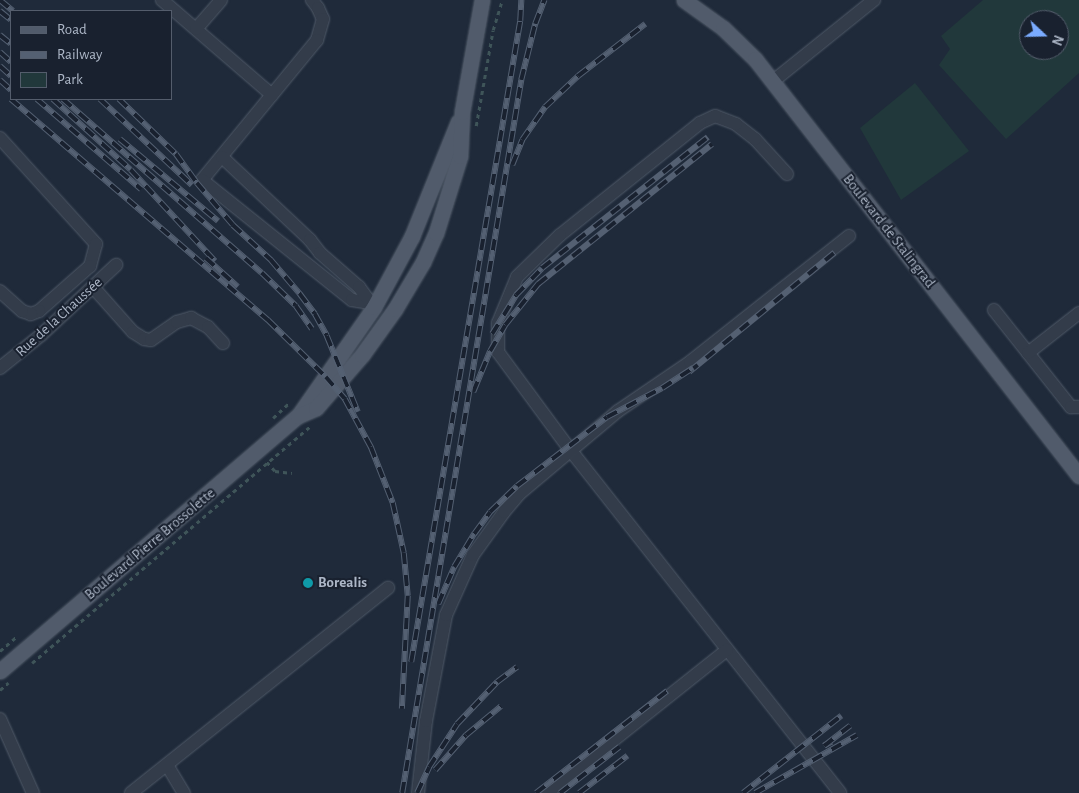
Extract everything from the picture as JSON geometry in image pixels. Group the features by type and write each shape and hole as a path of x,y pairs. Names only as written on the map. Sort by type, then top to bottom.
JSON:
{"main road":[{"name":"Boulevard Pierre Brossolette","path":"298,416 316,408 336,388 390,317 423,262 436,233 460,156 462,112 482,0"},
{"name":"Boulevard de Stalingrad","path":"684,0 723,28 755,59 1076,468"},
{"name":"Boulevard Pierre Brossolette","path":"0,671 298,416 372,305 412,236 462,112"},
{"path":"372,305 390,317"}],"street":[{"path":"162,0 272,95"},
{"path":"196,29 221,0"},
{"path":"312,0 323,19 322,28 317,40 202,180 352,300 372,305"},
{"path":"772,82 874,0"},
{"path":"786,174 755,139 736,124 715,116 700,123 560,235 518,277 498,322 498,352 572,452 840,793"},
{"path":"0,138 96,244 90,266 40,311 31,314 22,311 0,291"},
{"path":"222,157 310,240 320,253 360,287 372,305"},
{"path":"418,793 426,721 446,616 473,554 519,494 572,452 618,411 690,362 849,236"},
{"name":"Rue de la Chaussée","path":"0,368 41,335 116,265"},
{"path":"93,286 133,332 144,339 151,340 178,322 191,318 208,326 223,343"},
{"path":"994,310 1071,407 1079,407"},
{"path":"1028,353 1079,313"},
{"path":"131,793 388,588"},
{"path":"547,793 727,650"},
{"path":"0,719 32,793"},
{"path":"167,765 182,792"}],"path":[{"path":"493,30 502,0"},
{"path":"271,420 292,401"},
{"path":"0,651 22,632"}],"green space":[{"path":"983,0 1079,0 1079,73 1006,139 939,65 950,49 941,36"},
{"path":"915,83 969,151 901,200 860,128"}],"railway":[{"path":"0,0 12,10"},
{"path":"411,662 520,21 521,0"},
{"path":"402,793 521,80 535,24 544,0"},
{"path":"0,11 10,19"},
{"path":"512,165 522,140 545,107 578,76 645,24"},
{"path":"0,35 10,43"},
{"path":"0,52 10,61"},
{"path":"0,66 10,75"},
{"path":"0,80 10,89"},
{"path":"12,100 268,320 326,377 345,399 371,447 393,503 404,553 408,596 402,709"},
{"path":"38,100 141,189"},
{"path":"54,100 131,170 215,261"},
{"path":"64,100 262,273 296,306 312,329"},
{"path":"101,100 192,185"},
{"path":"120,100 176,154 197,183 233,225 271,260 300,294 315,314 327,336 358,412"},
{"path":"492,334 516,295 542,268 708,137"},
{"path":"120,139 218,221"},
{"path":"473,392 490,351 505,325 538,284 712,144"},
{"path":"689,372 834,253"},
{"path":"206,258 238,287"},
{"path":"438,604 454,567 474,534 490,512 517,486 607,417 662,388 693,368"},
{"path":"417,793 429,767 457,724 497,682 517,667"},
{"path":"536,793 667,691"},
{"path":"435,770 466,735 501,706"},
{"path":"743,793 841,716"},
{"path":"832,742 824,746 850,726"},
{"path":"755,793 857,735"},
{"path":"560,793 619,747"},
{"path":"579,793 627,756"}],"place":[{"name":"Borealis","path":"308,583"}]}
